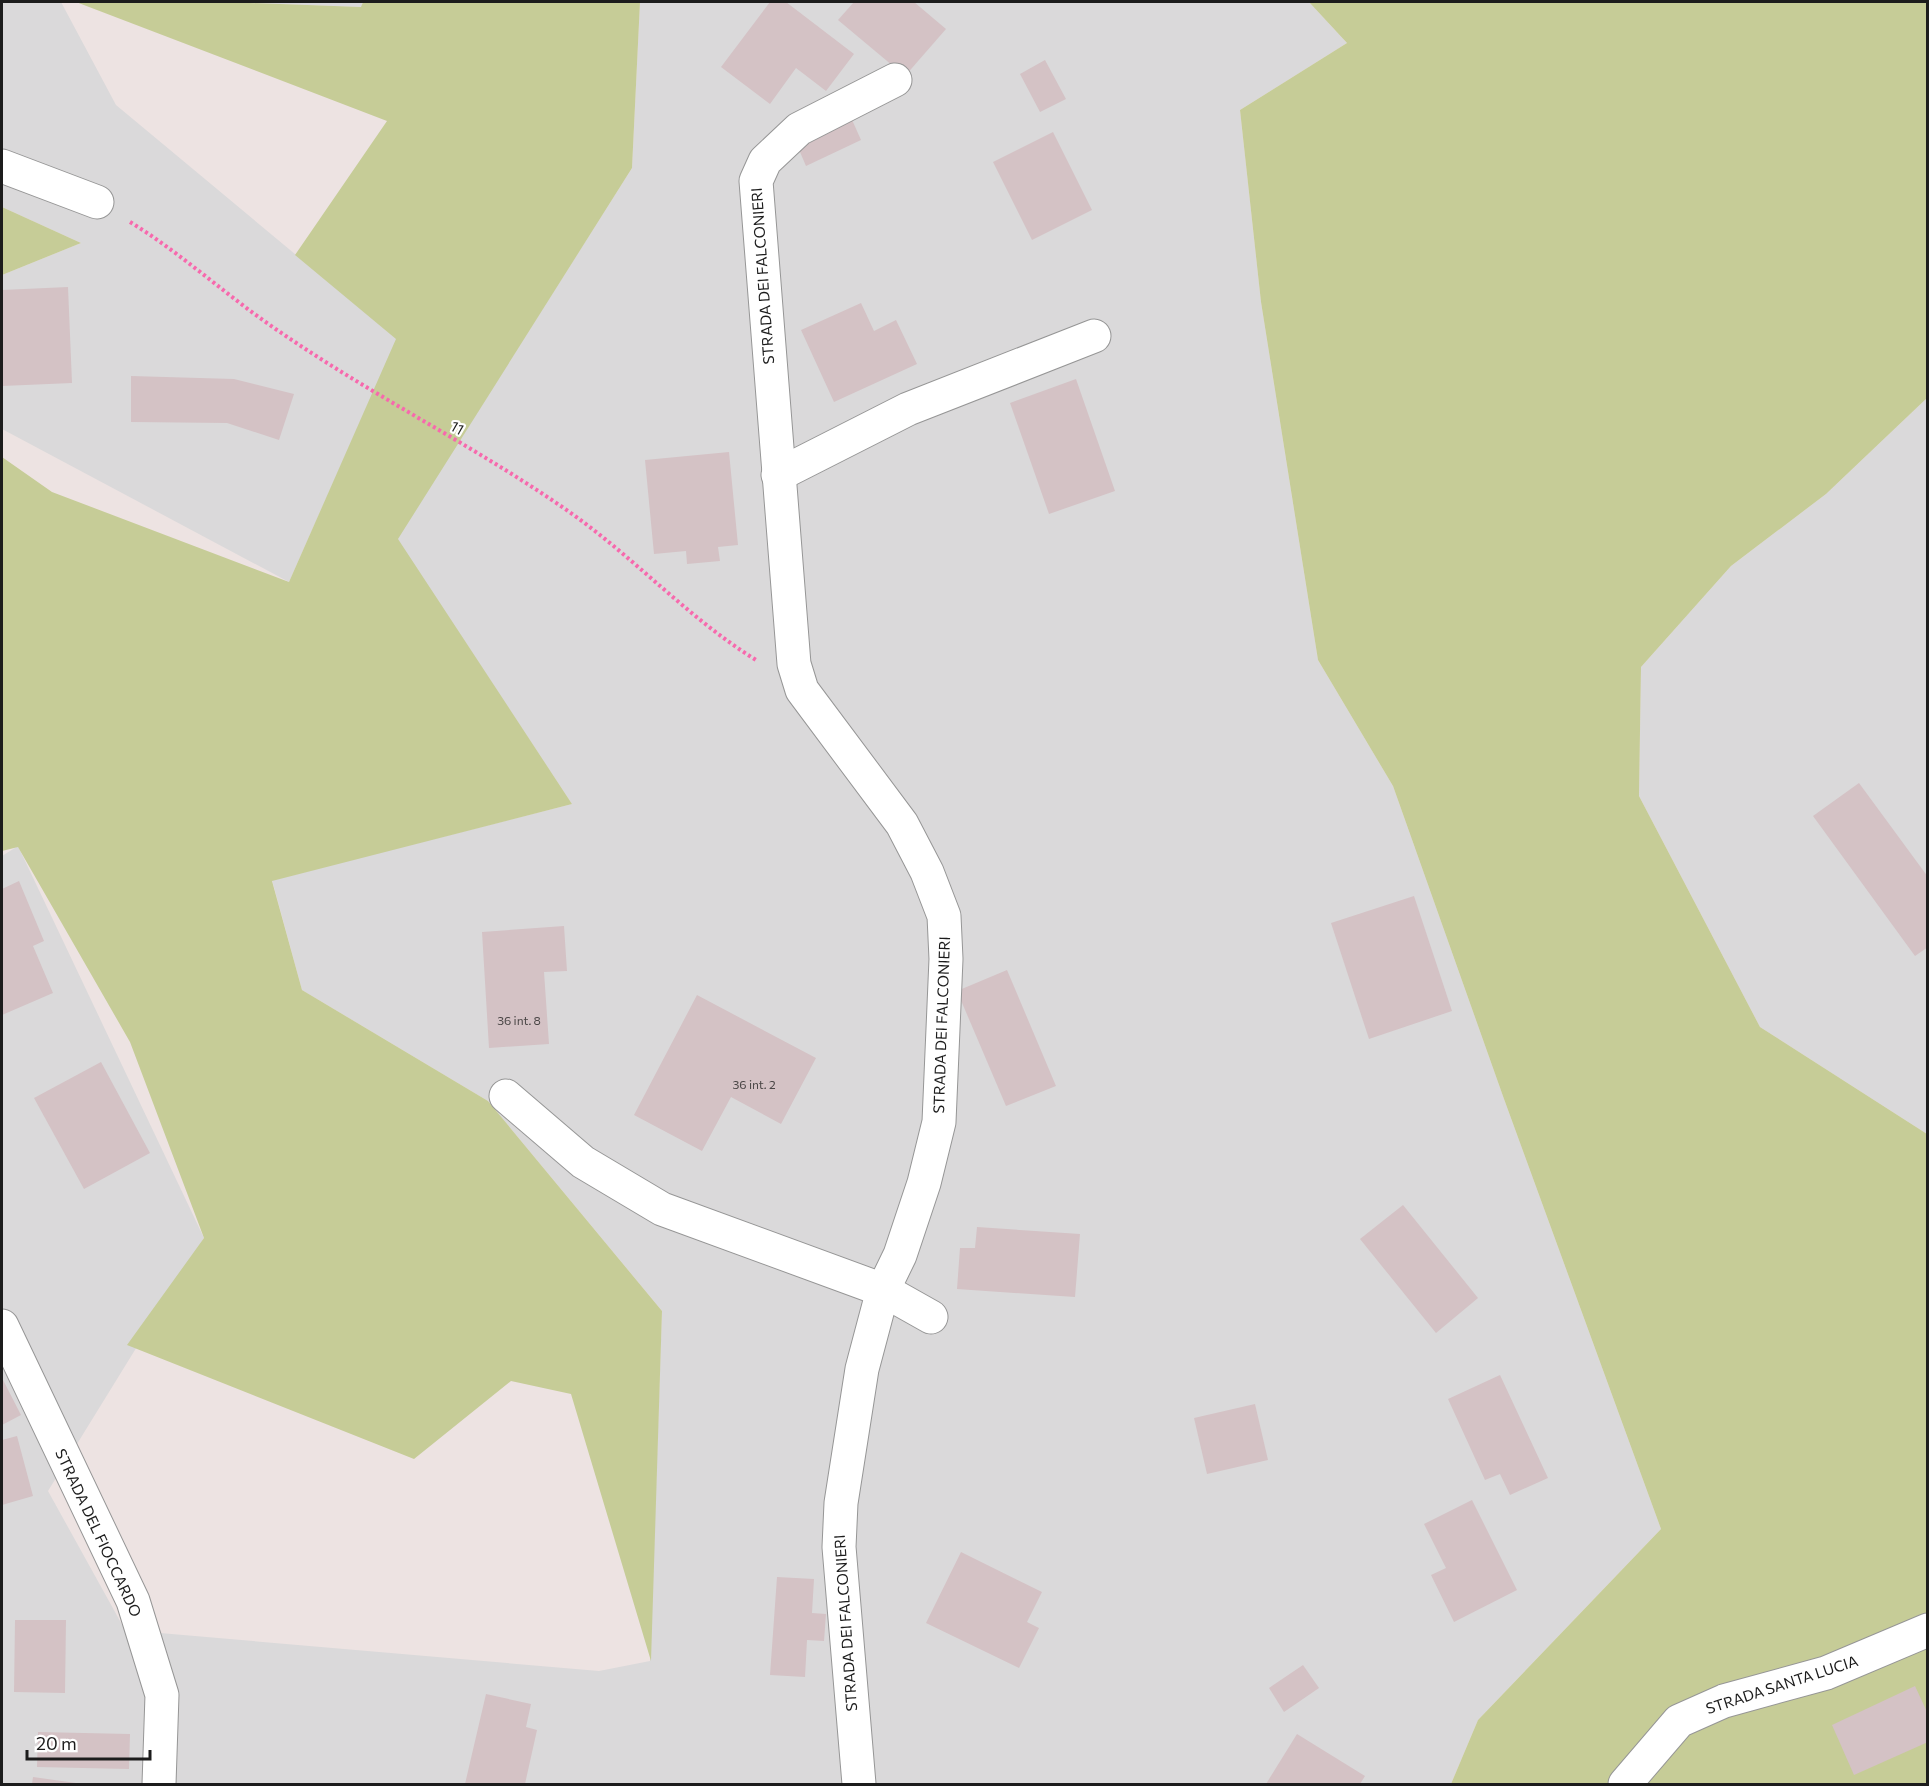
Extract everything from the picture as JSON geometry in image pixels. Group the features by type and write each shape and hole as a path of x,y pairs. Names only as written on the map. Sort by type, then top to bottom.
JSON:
{"street":[{"name":"STRADA DEI FALCONIERI","path":"859,1785 839,1547 841,1503 862,1369 883,1290 900,1255 924,1183 939,1122 946,959 945,916 927,872 902,824 802,690 794,664 756,181 765,161 799,129 895,80"},
{"path":"2,166 97,202"},
{"path":"778,476 908,409 1094,336"},
{"path":"506,1096 583,1162 662,1209 883,1290 931,1317"},
{"name":"STRADA DEL FIOCCARDO","path":"2,1326 133,1601 162,1695 159,1785"},
{"name":"STRADA SANTA LUCIA","path":"1625,1785 1679,1721 1724,1701 1826,1673 1928,1630"}],"path":[{"name":"11","path":"97,202 167,245 227,295 283,335 568,511 746,654 778,674 800,682"}],"shaded area":[{"path":"2,2 61,2 116,105 397,339 289,582 2,429 2,275 81,243 2,207"},
{"path":"224,2 362,2 362,7"},
{"path":"640,2 1309,2 1347,43 1240,110 1261,302 1318,660 1393,786 1661,1529 1478,1720 1451,1784 2,1784 2,856 18,846 204,1238 48,1491 125,1630 599,1671 650,1661 662,1311 488,1101 302,990 272,880 572,804 397,539 632,168"},
{"path":"1927,398 1927,1134 1760,1027 1639,796 1641,667 1731,566 1826,494"}],"green space":[{"path":"76,2 224,2 361,7 363,2 640,2 632,168 398,539 572,804 272,881 302,990 488,1101 662,1311 651,1661 571,1394 511,1381 414,1459 127,1345 204,1238 130,1042 18,847 2,851 2,457 52,492 289,582 396,339 295,255 387,121"},
{"path":"1309,2 1927,2 1927,398 1826,494 1731,566 1641,667 1639,796 1760,1027 1927,1134 1927,1784 1451,1784 1478,1720 1661,1529 1393,786 1318,660 1261,302 1240,110 1347,43"},
{"path":"2,207 81,243 2,275"}],"building":[{"path":"770,2 786,2 854,54 826,91 796,68 770,104 721,67"},
{"path":"854,2 914,2 946,29 905,76 838,20"},
{"path":"1045,60 1066,99 1040,112 1020,74"},
{"path":"849,113 861,140 806,166 794,138"},
{"path":"1053,132 1092,210 1032,240 993,162"},
{"path":"68,287 72,383 2,386 2,290"},
{"path":"861,303 874,331 896,320 917,364 834,402 801,330"},
{"path":"131,376 234,379 294,394 279,440 227,423 131,422"},
{"path":"1076,379 1115,491 1049,514 1010,403"},
{"path":"729,452 738,545 718,547 720,561 687,564 686,551 654,554 645,460"},
{"path":"1859,783 1928,877 1928,947 1915,956 1813,816"},
{"path":"19,881 44,941 33,946 53,993 2,1015 2,889"},
{"path":"1414,896 1452,1011 1369,1039 1331,923"},
{"path":"564,926 567,971 544,972 549,1044 489,1048 482,932"},
{"path":"1007,970 1056,1086 1006,1106 957,991"},
{"path":"697,995 816,1058 781,1124 731,1097 702,1151 634,1115"},
{"path":"101,1062 150,1153 84,1189 34,1098"},
{"path":"1403,1205 1478,1298 1436,1333 1360,1239"},
{"path":"977,1227 1080,1234 1075,1297 957,1289 960,1248 975,1248"},
{"path":"1500,1375 1548,1478 1510,1495 1500,1474 1485,1480 1448,1399"},
{"path":"2,1378 21,1415 2,1425"},
{"path":"1255,1404 1268,1460 1207,1474 1194,1418"},
{"path":"17,1436 33,1496 2,1505 2,1440"},
{"path":"1472,1500 1517,1590 1454,1622 1431,1575 1446,1568 1424,1524"},
{"path":"961,1552 1042,1592 1027,1622 1039,1628 1019,1668 926,1623"},
{"path":"777,1577 814,1579 812,1613 826,1614 824,1641 807,1640 805,1677 770,1675"},
{"path":"15,1620 66,1620 65,1693 14,1692"},
{"path":"1303,1665 1319,1688 1284,1712 1269,1688"},
{"path":"1915,1686 1928,1714 1928,1742 1854,1775 1832,1725"},
{"path":"486,1694 531,1704 526,1727 537,1730 525,1784 465,1784"},
{"path":"38,1732 130,1734 129,1769 37,1767"},
{"path":"1297,1734 1365,1776 1360,1784 1266,1784"},
{"path":"33,1777 76,1783 76,1784 32,1784"}]}
